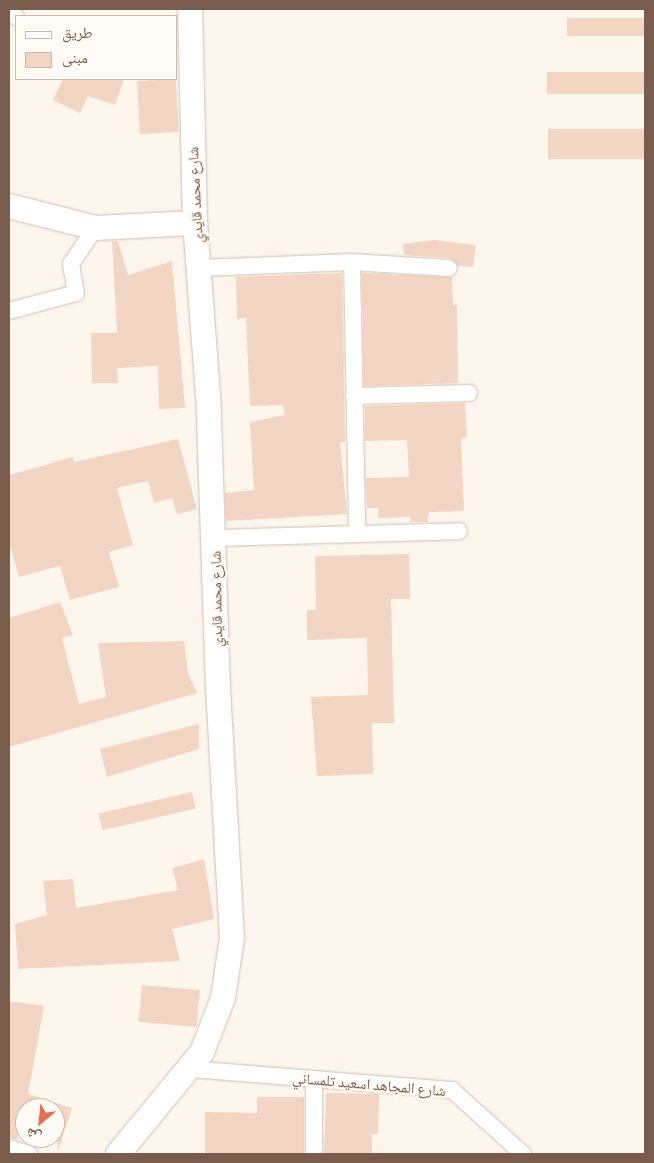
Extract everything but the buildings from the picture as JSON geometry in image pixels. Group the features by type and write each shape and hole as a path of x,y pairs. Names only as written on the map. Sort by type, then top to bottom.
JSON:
{"main road":[{"name":"شارع محمد قايدي","path":"118,1154 133,1131 190,1069 217,1018 228,977 232,938 218,689 214,538 200,268 183,55 188,10"},
{"path":"9,206 95,228 195,223"}],"street":[{"path":"9,311 76,293 71,264 95,228"},
{"path":"352,262 357,534"},
{"path":"200,268 352,262 449,268"},
{"path":"354,396 469,393"},
{"path":"214,538 459,531"},
{"name":"شارع المجاهد اسعيد تلمساني","path":"190,1069 452,1090 524,1154"},
{"path":"314,1079 314,1154"},
{"path":"9,1148 29,1154"}]}
